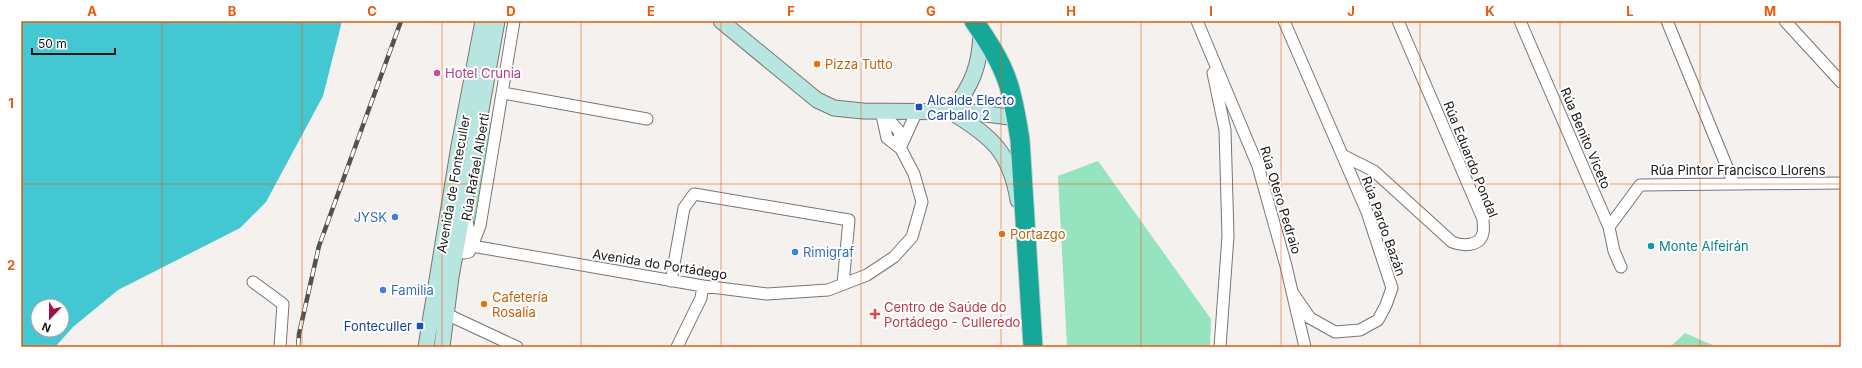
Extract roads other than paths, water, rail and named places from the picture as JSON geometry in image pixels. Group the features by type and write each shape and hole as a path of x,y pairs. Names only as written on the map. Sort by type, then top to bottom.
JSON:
{"highway":[{"path":"978,26 997,57 1008,82 1017,118 1020,140 1033,347"}],"main road":[{"name":"Avenida de Fonteculler","path":"427,347 459,146 483,21"},
{"path":"474,70 489,21"},
{"name":"Avenida de Fonteculler","path":"442,347 444,312 451,277 460,245 464,204 497,21"},
{"path":"721,21 817,100 834,108 881,111 952,112 988,114 1017,118"},
{"path":"952,112 970,87 979,60 978,26"},
{"path":"952,112 987,134 997,144 1009,166 1017,193 1027,252"}],"street":[{"name":"Rúa Rafael Alberti","path":"460,245 480,226 514,21"},
{"name":"Rúa Otero Pedraio","path":"1198,21 1208,50 1258,166 1292,292 1305,347"},
{"name":"Rúa Pardo Bazán","path":"1284,21 1367,212 1392,288 1386,305 1378,320 1360,330 1335,332 1310,318 1292,292"},
{"name":"Rúa Eduardo Pondal","path":"1342,155 1374,171 1452,242 1461,246 1470,244 1478,241 1483,233 1482,219 1398,21"},
{"name":"Rúa Benito Viceto","path":"1520,21 1609,227 1614,252 1622,267"},
{"path":"1667,21 1734,184"},
{"path":"1785,21 1841,82"},
{"path":"1208,50 1225,138 1228,236 1220,347"},
{"path":"503,93 647,119"},
{"name":"Avenida do Portádego","path":"460,245 671,281 767,294 828,290 866,275 894,257 912,237 922,202 914,174 901,149 900,131 881,111"},
{"path":"901,149 907,131 917,112"},
{"path":"459,146 464,162 460,245"},
{"name":"Rúa Pintor Francisco Llorens","path":"1609,227 1640,185 1841,183"},
{"path":"671,281 684,208 694,194 849,220 843,284"},
{"name":"Avenida de Fonteculler","path":"427,347 444,312 460,245"},
{"path":"253,282 283,304 280,347"},
{"path":"677,347 701,298 704,286"},
{"path":"444,312 517,347"}],"water":[{"path":"21,21 342,21 323,96 266,202 240,228 118,290 70,330 70,298 30,298 30,338 63,338 55,347 21,347"}],"railway":[{"path":"298,347 299,334 319,246 401,21"}],"place":[{"name":"Pizza Tutto","path":"817,64"},
{"name":"Hotel Crunia","path":"437,73"},
{"name":"Alcalde Electo Carballo 2","path":"919,107"},
{"name":"JYSK","path":"395,217"},
{"name":"Portazgo","path":"1002,234"},
{"name":"Monte Alfeirán","path":"1651,246"},
{"name":"Rimigraf","path":"795,252"},
{"name":"Familia","path":"383,290"},
{"name":"Cafetería Rosalía","path":"484,304"},
{"name":"Centro de Saúde do Portádego - Culleredo","path":"875,314"},
{"name":"Fonteculler","path":"420,326"}]}
